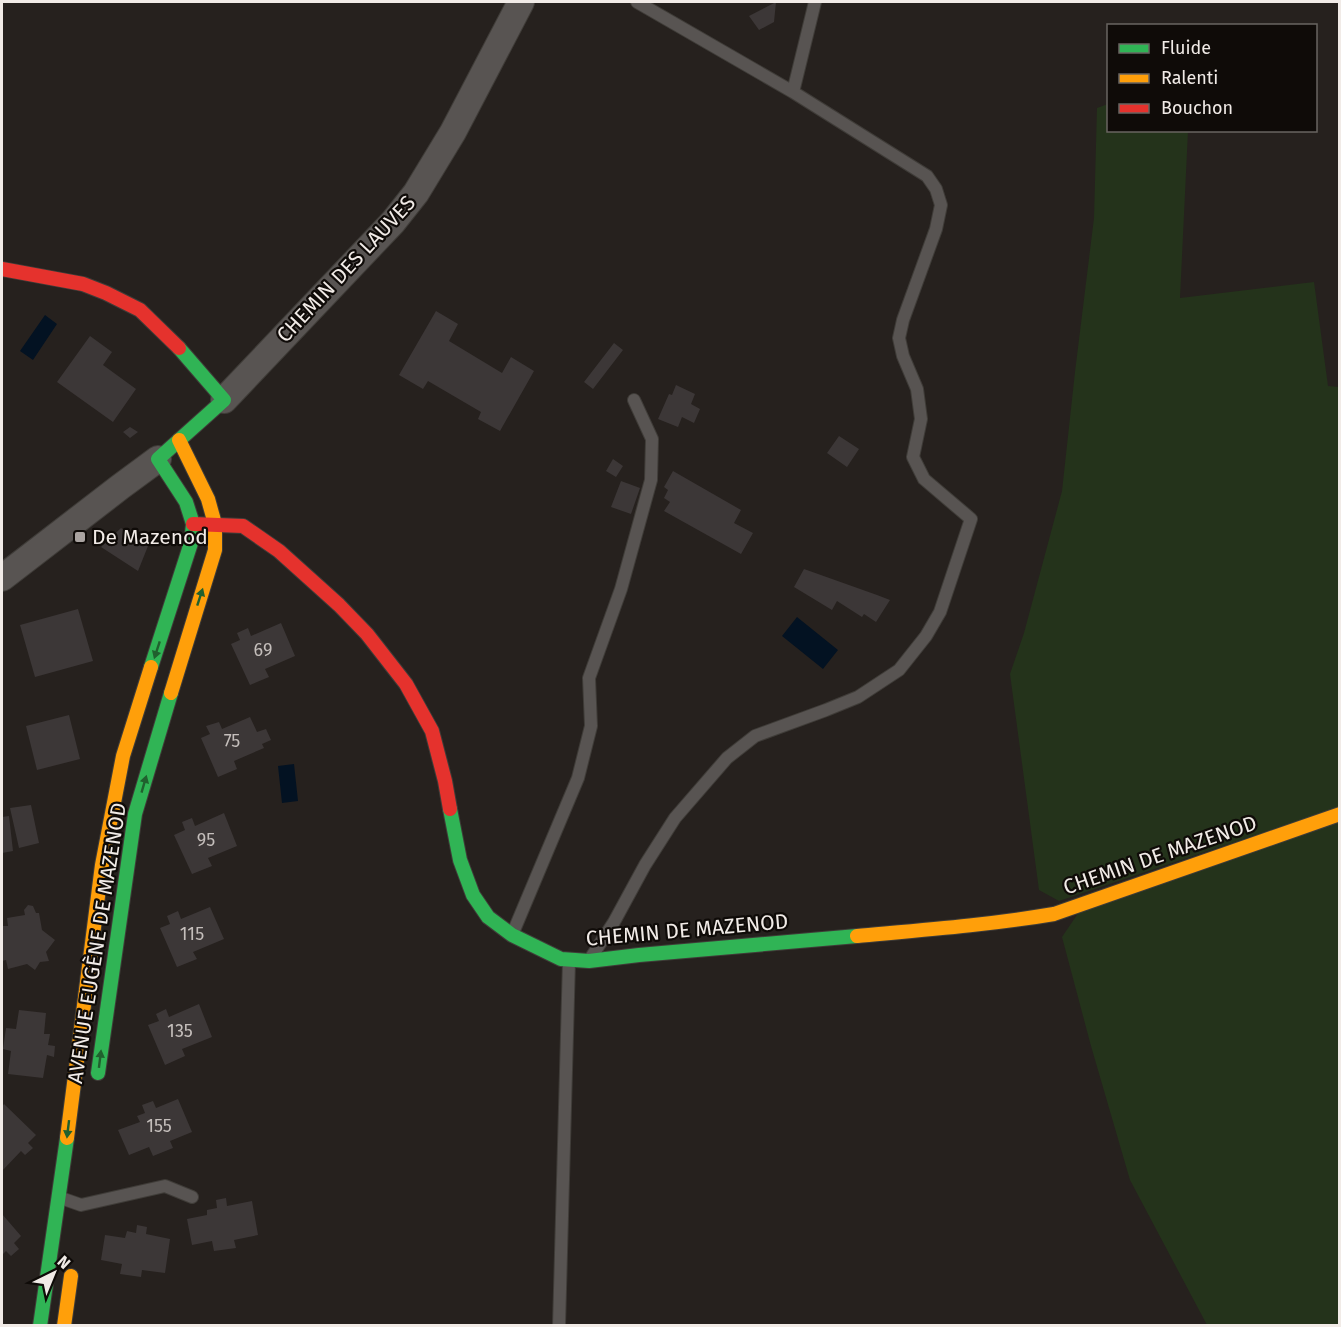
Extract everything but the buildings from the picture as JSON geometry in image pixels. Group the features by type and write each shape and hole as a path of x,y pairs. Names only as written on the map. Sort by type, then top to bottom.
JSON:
{"street":[{"name":"CHEMIN DES LAUVES","path":"224,399 393,222 416,193 453,132 521,2"},
{"path":"2,268 83,284 140,310 171,339 224,399 158,459 2,578"},
{"name":"AVENUE EUGÈNE DE MAZENOD","path":"96,1090 135,814 215,550 214,524 208,499 179,440"},
{"name":"AVENUE EUGÈNE DE MAZENOD","path":"40,1326 102,865 111,816 123,756 192,543 193,524 186,502 158,459"},
{"name":"CHEMIN DE MAZENOD","path":"193,524 243,526 279,551 339,605 367,634 406,684 432,731 445,781 460,860 472,895 488,917 512,935 561,959 589,961 754,946 956,927 1054,914 1340,814"},
{"path":"63,1326 73,1260"}],"lane":[{"path":"589,961 675,818 727,758 755,736 858,697 899,670 927,636 940,612 971,519 924,479 913,458 921,419 917,388 903,356 899,339 903,320 936,229 941,206 936,189 927,176 793,92 637,2"},
{"path":"793,92 815,2"},
{"path":"512,935 578,778 591,726 589,678 621,590 651,480 652,439 634,400"},
{"path":"559,1326 569,959"},
{"path":"59,1197 81,1205 165,1186 192,1197"}],"green space":[{"path":"1107,104 1107,132 1188,132 1180,298 1314,282 1328,386 1339,387 1339,807 1059,901 1039,890 1010,674 1024,633 1062,491 1094,218 1097,108"},
{"path":"1339,820 1339,1325 1207,1325 1130,1180 1062,937 1083,906"}],"water":[{"path":"45,315 57,324 33,360 20,351"},
{"path":"797,617 838,650 823,669 782,636"},
{"path":"294,764 298,801 282,803 278,766"}],"traffic: fast":[{"path":"151,667 191,543 193,524 186,502 158,459 224,400 179,348"},
{"path":"98,1073 135,814 171,693"},
{"path":"450,809 460,860 473,895 488,917 512,935 561,959 589,961 857,936"},
{"path":"40,1326 67,1138"}],"traffic: slow":[{"path":"171,693 215,550 215,524 208,499 179,440"},
{"path":"67,1138 102,865 123,756 151,667"},
{"path":"857,936 981,924 1054,914 1340,814"},
{"path":"64,1326 71,1276"}],"traffic: jam":[{"path":"2,269 83,284 106,293 140,310 179,348"},
{"path":"193,524 243,526 279,551 339,605 367,634 406,684 432,731 450,809"}],"place":[{"name":"De Mazenod","path":"80,537"}]}
